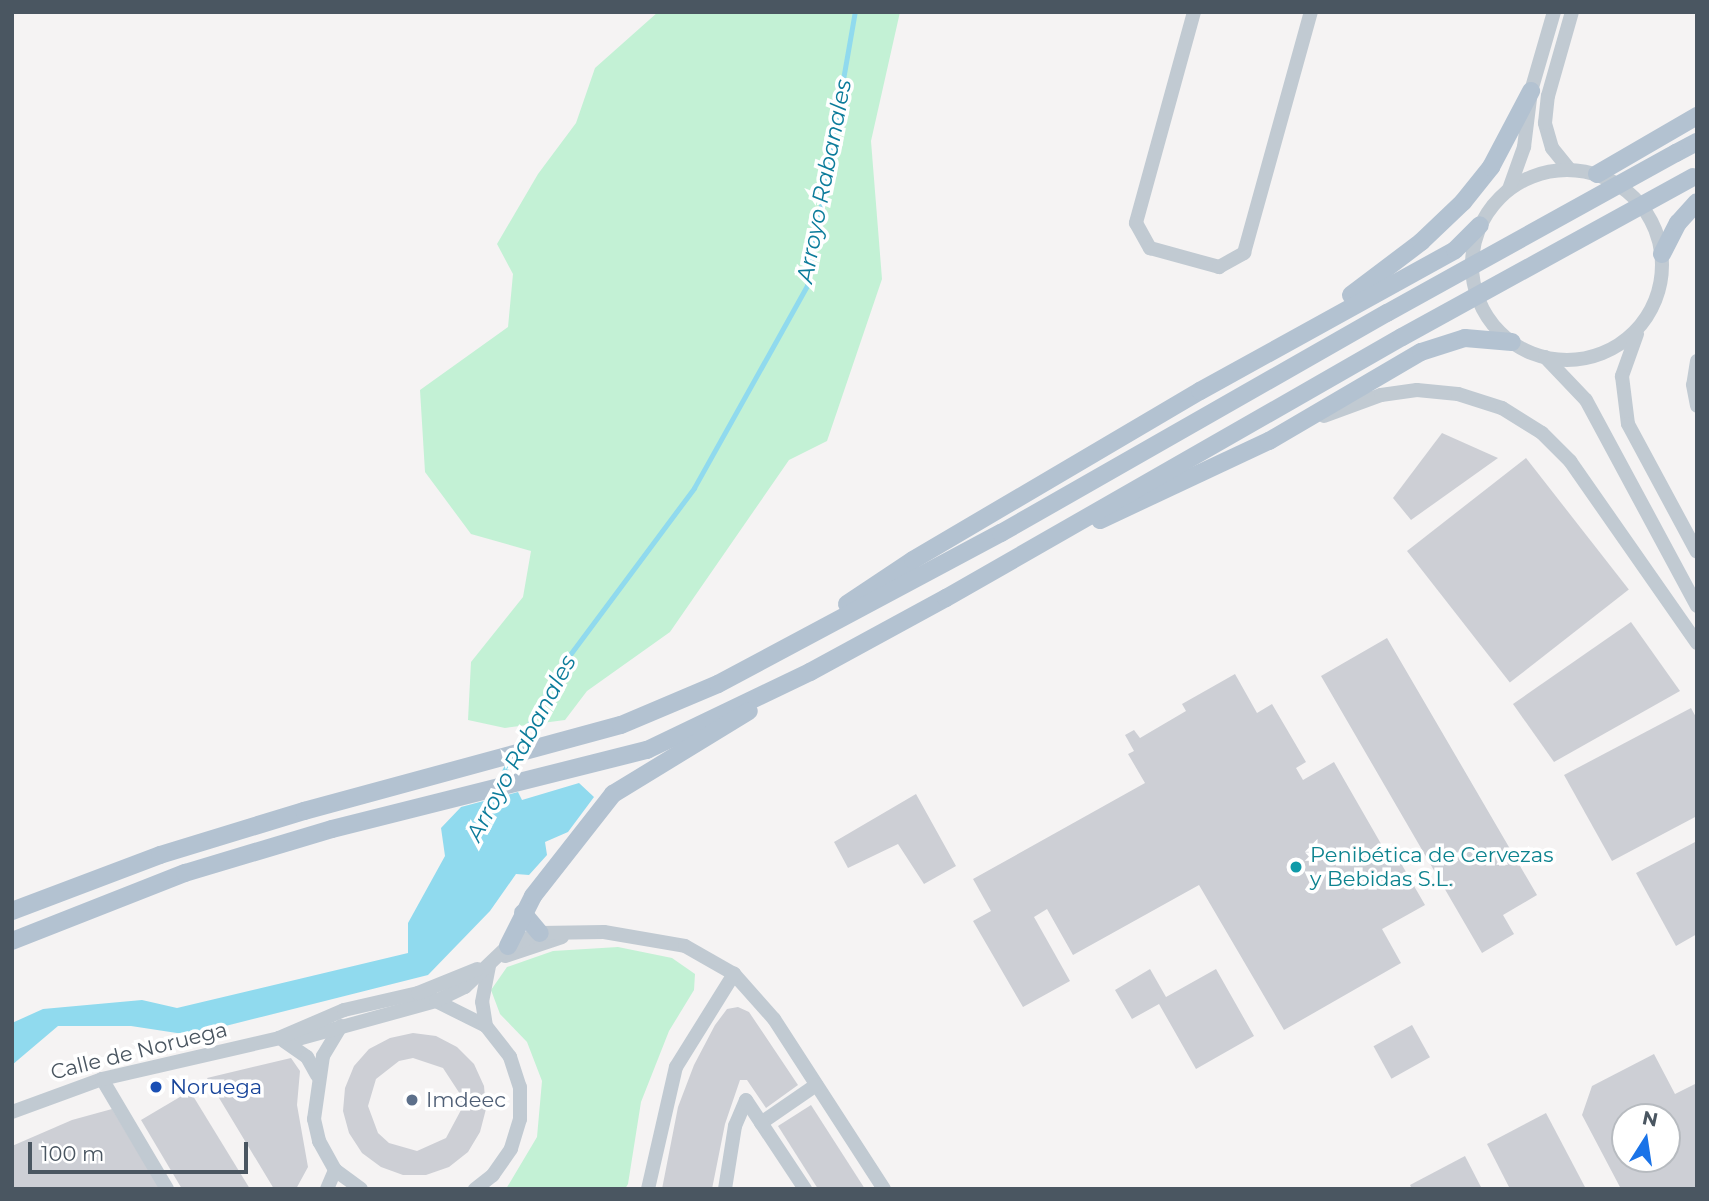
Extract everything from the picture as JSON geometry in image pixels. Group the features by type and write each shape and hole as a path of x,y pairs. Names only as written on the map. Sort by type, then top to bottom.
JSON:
{"main road":[{"path":"1200,391 1370,284 1421,243 1464,202 1491,167 1531,91"},
{"path":"1597,174 1697,116"},
{"path":"12,911 160,855 369,792 561,744 621,725 718,684 1001,533 1387,313 1697,142"},
{"path":"508,946 523,913 613,794 810,672 999,568 1402,337 1695,176"},
{"path":"1662,254 1678,223 1697,202"},
{"path":"718,684 913,560 1200,391 1455,250 1479,225"},
{"path":"999,568 1269,441 1421,352 1465,338 1512,342"},
{"path":"12,940 185,873 474,792 647,750 810,672"},
{"path":"523,913 540,933"}],"street":[{"path":"1194,12 1136,223 1150,248 1219,267 1244,253 1311,12"},
{"path":"1553,12 1531,91 1524,147 1509,189 1479,225 1472,257 1475,289 1489,319 1512,342 1545,357 1573,359 1600,354 1625,340 1645,320"},
{"path":"1569,169 1552,148 1545,123 1548,96 1572,12"},
{"path":"1509,189 1537,174 1569,169 1597,174 1621,186 1641,205 1655,228 1662,254 1662,277 1645,320 1626,353 1622,400 1641,451 1697,552"},
{"path":"1545,357 1586,400 1697,606"},
{"path":"1697,361 1693,385 1697,406"},
{"path":"1269,441 1381,395 1417,390 1458,394 1503,408 1542,433 1570,461 1697,643"},
{"path":"490,961 573,932"},
{"path":"486,1026 482,1002 490,961 508,946 540,933 573,932 643,937 685,946 734,974 774,1019 884,1189"},
{"name":"Calle de Noruega","path":"12,1112 102,1079 279,1038 344,1010 456,981 490,961"},
{"name":"Calle de Noruega","path":"279,1038 298,1039 436,1001 465,987 490,961"},
{"path":"648,1189 676,1067 734,974"},
{"path":"418,993 486,1026 510,1057 520,1087 520,1119 511,1149 493,1175 475,1189"},
{"name":"Calle de Noruega","path":"339,1028 354,1014 401,1003 418,993"},
{"path":"339,1028 317,1075 313,1119 319,1141 335,1170 361,1189"},
{"path":"279,1038 298,1048 317,1075"},
{"path":"102,1079 167,1189"},
{"path":"761,1123 816,1085"},
{"path":"725,1189 735,1126 746,1100 805,1189"},
{"path":"327,1189 335,1170"}],"green space":[{"path":"658,12 900,12 871,141 882,279 827,441 789,460 670,632 587,691 565,720 505,728 468,720 471,662 523,597 531,551 471,534 425,472 420,390 508,327 513,274 497,244 538,174 576,123 595,68"},
{"path":"618,947 672,958 695,974 694,990 669,1031 641,1102 628,1184 625,1189 506,1189 537,1137 542,1081 527,1042 500,1014 491,990 507,967 553,951"}],"water":[{"path":"579,783 594,797 568,832 545,842 547,855 529,875 516,874 490,911 428,975 190,1035 131,1026 58,1026 12,1065 12,1023 43,1009 142,1000 177,1008 408,953 408,923 445,856 441,828 461,807 518,792 522,800"}],"building":[{"path":"1442,433 1498,458 1411,520 1393,498"},
{"path":"1526,458 1629,590 1510,683 1407,551"},
{"path":"1631,622 1680,691 1554,762 1513,704"},
{"path":"1387,638 1537,895 1503,915 1514,934 1482,953 1321,676"},
{"name":"Penibética de Cervezas y Bebidas S.L.","path":"1235,674 1257,713 1272,704 1306,762 1296,768 1303,780 1334,762 1384,849 1391,846 1425,905 1382,929 1401,963 1284,1030 1199,885 1073,955 1047,909 1034,917 1070,981 1023,1007 973,921 991,911 973,879 1145,783 1128,754 1134,751 1125,735 1134,730 1140,738 1186,711 1182,704"},
{"path":"1691,708 1697,719 1697,816 1612,861 1564,775"},
{"path":"916,794 956,866 924,884 898,844 848,868 834,842"},
{"path":"1697,841 1697,934 1676,946 1636,873"},
{"path":"1150,969 1166,997 1216,969 1254,1036 1196,1069 1159,1004 1132,1019 1115,990"},
{"path":"738,1007 749,1012 798,1085 766,1108 747,1080 740,1080 725,1124 712,1189 662,1189 678,1107 694,1065 715,1025 727,1009"},
{"path":"1412,1025 1430,1057 1391,1079 1374,1046"},
{"path":"413,1033 436,1036 457,1047 474,1064 484,1086 486,1109 480,1132 468,1152 449,1167 426,1175 403,1175 381,1167 362,1153 349,1133 343,1111 345,1088 354,1066 369,1049 390,1038","holes":["413,1058 443,1068 460,1094 461,1110 446,1138 417,1151 389,1143 378,1133 368,1106 376,1079 399,1061"]},
{"path":"1654,1054 1675,1094 1697,1083 1697,1189 1621,1189 1613,1173 1681,1173 1681,1103 1611,1103 1611,1170 1582,1115 1592,1086"},
{"path":"291,1058 300,1071 297,1105 308,1167 296,1189 274,1189 207,1078"},
{"path":"190,1091 250,1189 182,1189 141,1120"},
{"path":"811,1105 865,1189 818,1189 778,1126"},
{"path":"112,1109 160,1189 12,1189 12,1146 72,1120"},
{"path":"1546,1113 1586,1189 1510,1189 1487,1144"},
{"path":"1465,1156 1482,1189 1412,1189 1410,1185"}],"waterway":[{"name":"Arroyo Rabanales","path":"516,748 560,668 694,488 807,286 855,12"},
{"name":"Arroyo Rabanales","path":"498,782 509,762"}],"place":[{"name":"Penibética de Cervezas y Bebidas S.L.","path":"1296,867"},
{"name":"Noruega","path":"156,1087"},
{"name":"Imdeec","path":"412,1100"}]}
